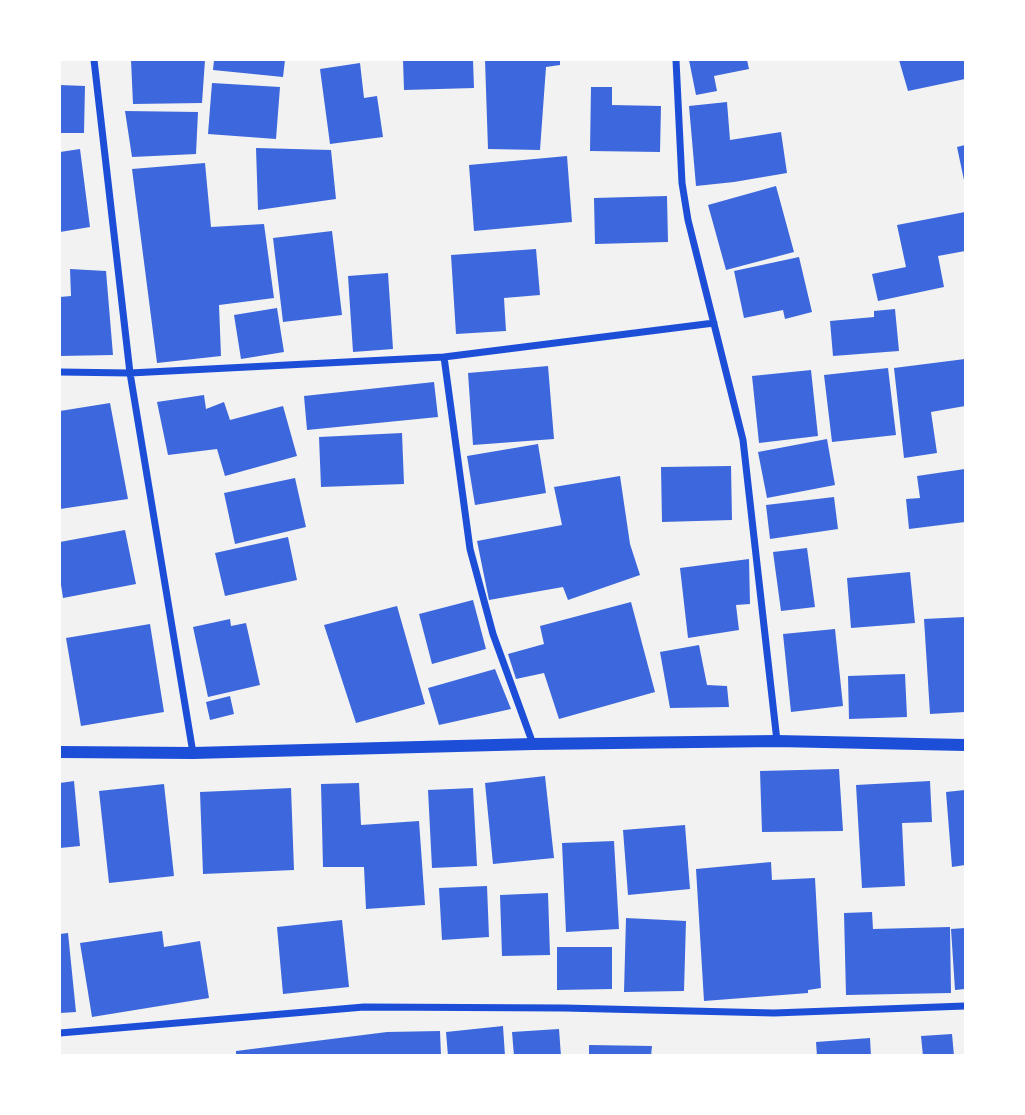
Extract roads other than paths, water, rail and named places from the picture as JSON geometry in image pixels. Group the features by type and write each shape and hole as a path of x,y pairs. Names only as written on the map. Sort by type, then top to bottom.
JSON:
{"street":[{"path":"94,60 131,373 192,753"},
{"path":"676,60 682,183 688,220 743,440 777,741"},
{"path":"60,372 131,373 444,357 714,323"},
{"path":"444,357 470,549 493,634 533,744"},
{"path":"60,752 192,753 777,741 965,745"},
{"path":"60,1032 364,1007 774,1013 965,1006"}]}
